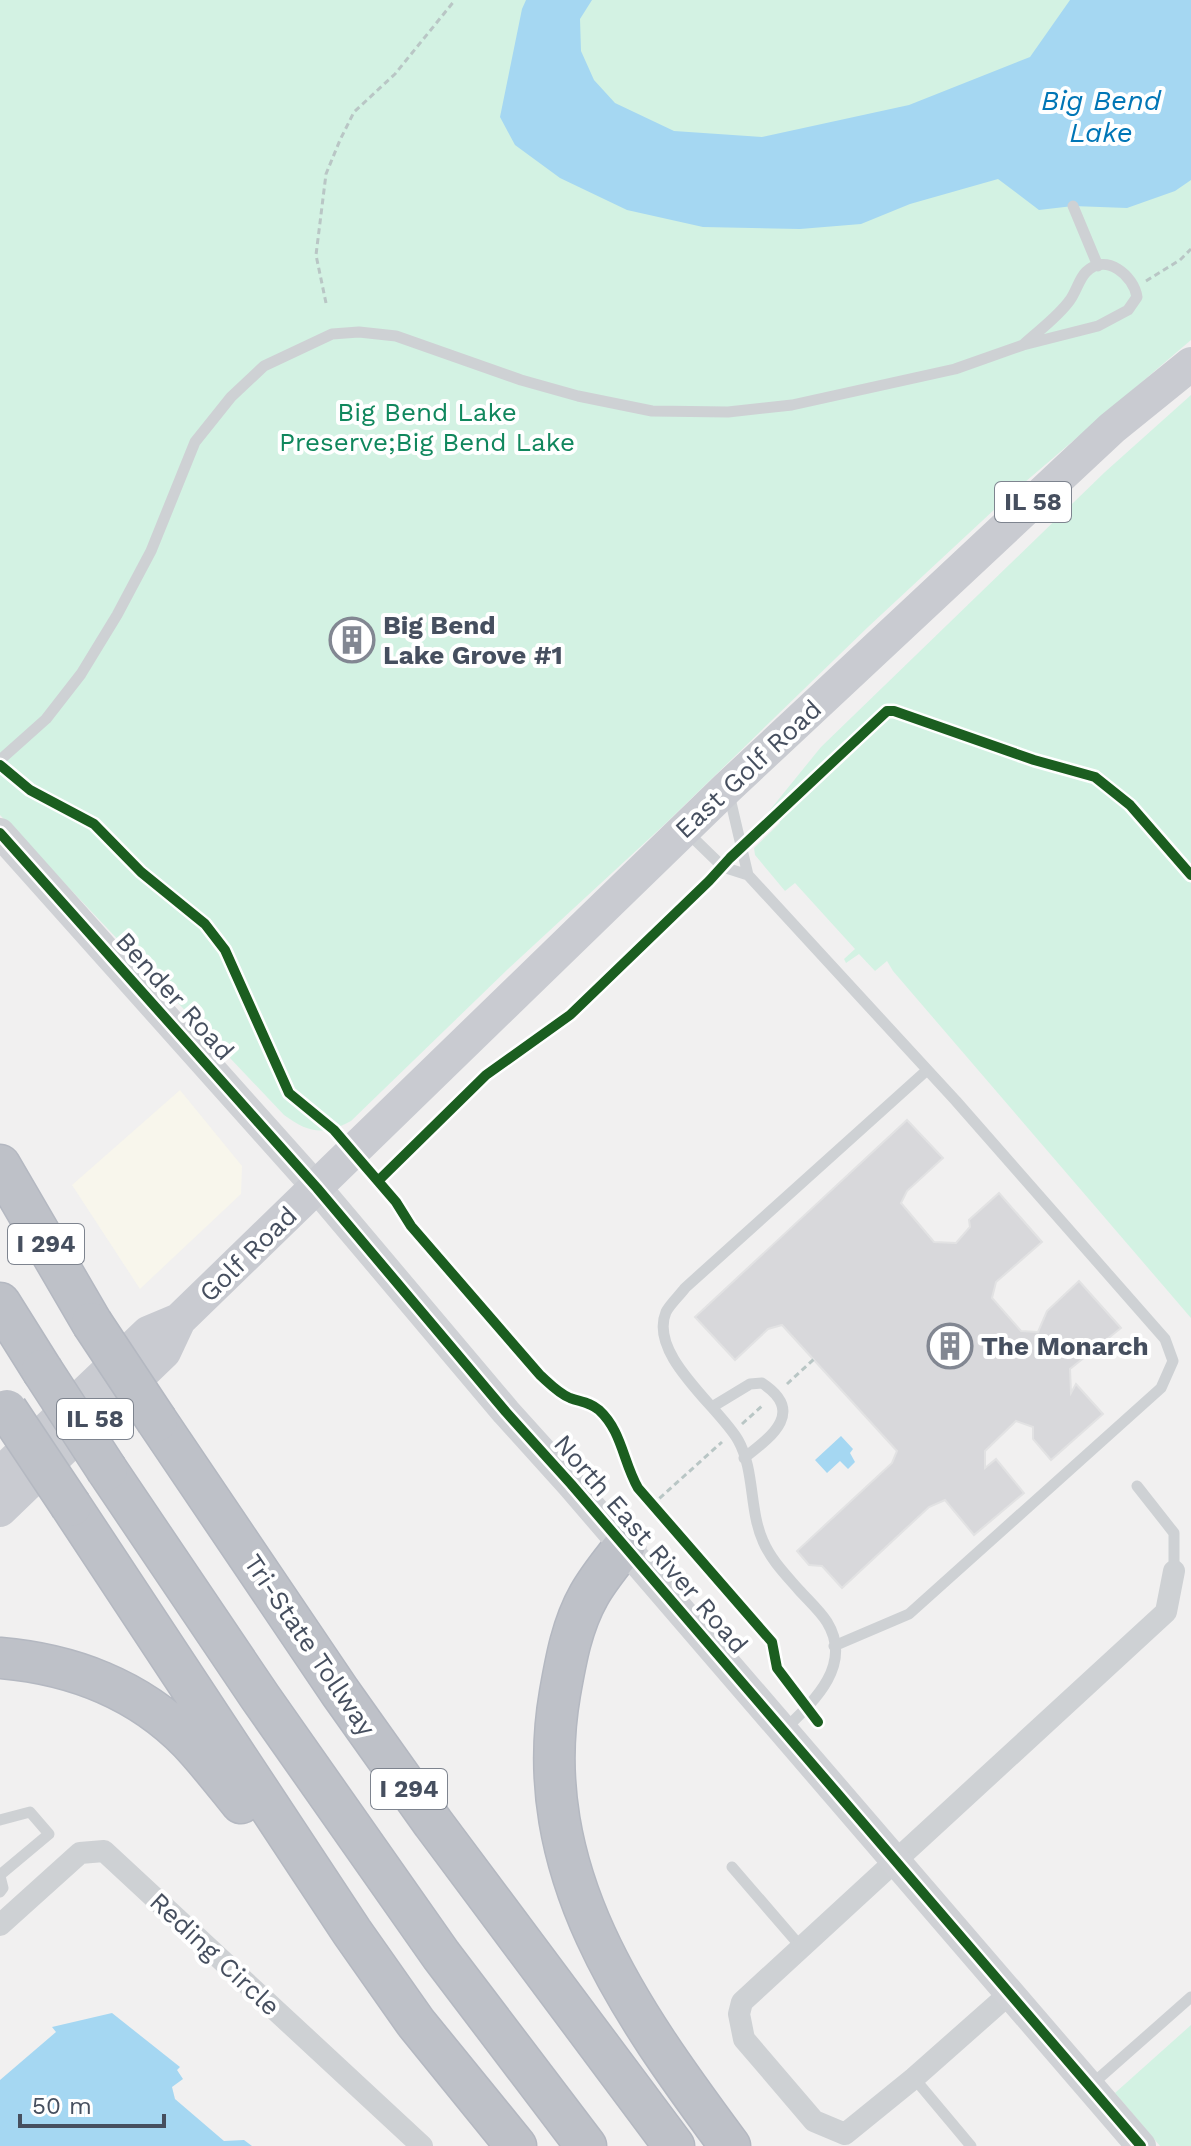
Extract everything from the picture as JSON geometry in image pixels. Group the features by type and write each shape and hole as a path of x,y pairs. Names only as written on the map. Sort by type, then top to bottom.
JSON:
{"highway":[{"name":"Tri-State Tollway","path":"0,1165 92,1323 340,1692 674,2146"},
{"name":"I 294","path":"0,1303 107,1470 260,1697 441,1955 586,2146"},
{"path":"3,1405 352,1932 416,2023 516,2146"},
{"path":"625,1545 589,1594 570,1640 558,1705 553,1764 562,1839 585,1916 628,1999 660,2051 730,2146"},
{"path":"0,1658 35,1661 90,1676 137,1699 187,1740 352,1932"}],"main road":[{"name":"East Golf Road","path":"317,1188 727,788 1112,428 1191,364"},
{"name":"Golf Road","path":"0,1474 148,1333 179,1320 317,1188"},
{"name":"Golf Road","path":"0,1510 164,1352 179,1320"}],"street":[{"name":"Bender Road","path":"0,833 317,1188"},
{"name":"North East River Road","path":"317,1188 506,1412 625,1545 1141,2146"},
{"path":"1009,1994 845,2134 814,2121 744,2039 739,2014 742,2002 1166,1612 1174,1571"},
{"name":"Reding Circle","path":"0,1925 80,1853 104,1851 422,2146"}],"lane":[{"path":"1073,206 1098,266"},
{"path":"0,760 46,719 81,674 151,551 195,442 231,397 264,366 332,334 359,332 396,336 521,380 578,396 652,411 728,412 792,405 944,372 1023,345 1098,326 1128,310 1137,297 1136,286 1110,265 1086,272 1068,302 1023,345"},
{"path":"727,788 748,875"},
{"path":"684,829 723,867 748,875 956,1101 1165,1339 1173,1361 1161,1388 909,1614 834,1646"},
{"path":"783,1731 825,1687 834,1665 834,1646 828,1623 776,1563 762,1539 739,1441 671,1357 664,1334 666,1312 685,1288 926,1071"},
{"path":"712,1407 750,1384 762,1383 779,1399 783,1411 782,1422 774,1434 744,1458"},
{"path":"1137,1486 1174,1533 1174,1571"},
{"path":"0,1820 30,1812 49,1834 0,1875 3,1888 0,1892"},
{"path":"732,1867 801,1947"},
{"path":"1090,2086 1191,1997"},
{"path":"914,2078 971,2146"}],"path":[{"path":"326,303 316,255 326,174 340,140 354,112 395,74 455,0"},
{"path":"1136,286 1191,249"},
{"path":"647,1499 663,1517"}],"shaded area":[{"path":"180,1090 242,1166 241,1194 140,1289 72,1185"}],"green space":[{"name":"Big Bend Lake Preserve;Big Bend Lake","path":"0,0 1191,0 1191,340 1010,495 868,627 351,1121 332,1129 309,1129 284,1115 0,815"},
{"path":"1191,395 1191,1318 887,961 875,971 859,954 846,963 844,959 855,949 795,883 785,891 755,855 754,848 780,823 772,813 752,832 821,747 1105,472"},
{"path":"1191,2025 1191,2146 1160,2146 1115,2093"}],"water":[{"name":"Big Bend Lake","path":"526,0 592,0 580,19 581,51 594,80 615,103 674,131 762,137 909,105 1030,57 1070,0 1191,0 1191,180 1175,191 1127,208 1073,206 1039,210 998,179 910,204 861,224 800,229 703,227 627,210 560,178 515,145 500,117"},
{"path":"841,1436 853,1449 850,1453 855,1462 848,1469 840,1461 827,1473 815,1460"},
{"path":"112,2013 180,2067 177,2070 183,2079 172,2087 175,2099 224,2141 244,2140 252,2146 0,2146 0,2080 56,2032 52,2027"}],"building":[{"name":"Big Bend Lake Grove #1","path":"367,624 370,652 337,655 334,628"},
{"name":"The Monarch","path":"907,1120 943,1158 907,1191 901,1203 934,1242 956,1243 970,1227 969,1220 999,1193 1042,1242 996,1282 992,1298 1021,1331 1038,1332 1047,1311 1079,1281 1121,1328 1070,1369 1071,1393 1076,1384 1103,1414 1051,1460 1033,1439 1033,1427 1016,1421 985,1451 985,1468 996,1459 1024,1493 974,1535 945,1500 929,1507 842,1588 822,1566 809,1565 797,1551 892,1463 897,1451 782,1325 768,1329 735,1360 695,1317"}],"cycle path":[{"path":"378,1181 486,1075 570,1015 730,858 887,711 1095,777 1130,805 1191,875"},
{"path":"0,765 30,790 94,824 141,872 205,924 225,950 289,1093 334,1130 396,1202 411,1226 540,1375 562,1393 592,1405 607,1418 638,1488 772,1642 777,1668 818,1722"},
{"path":"0,833 317,1188 506,1412 1141,2146"}],"place":[{"name":"Big Bend Lake Grove #1","path":"352,640"},
{"name":"The Monarch","path":"950,1346"}]}
